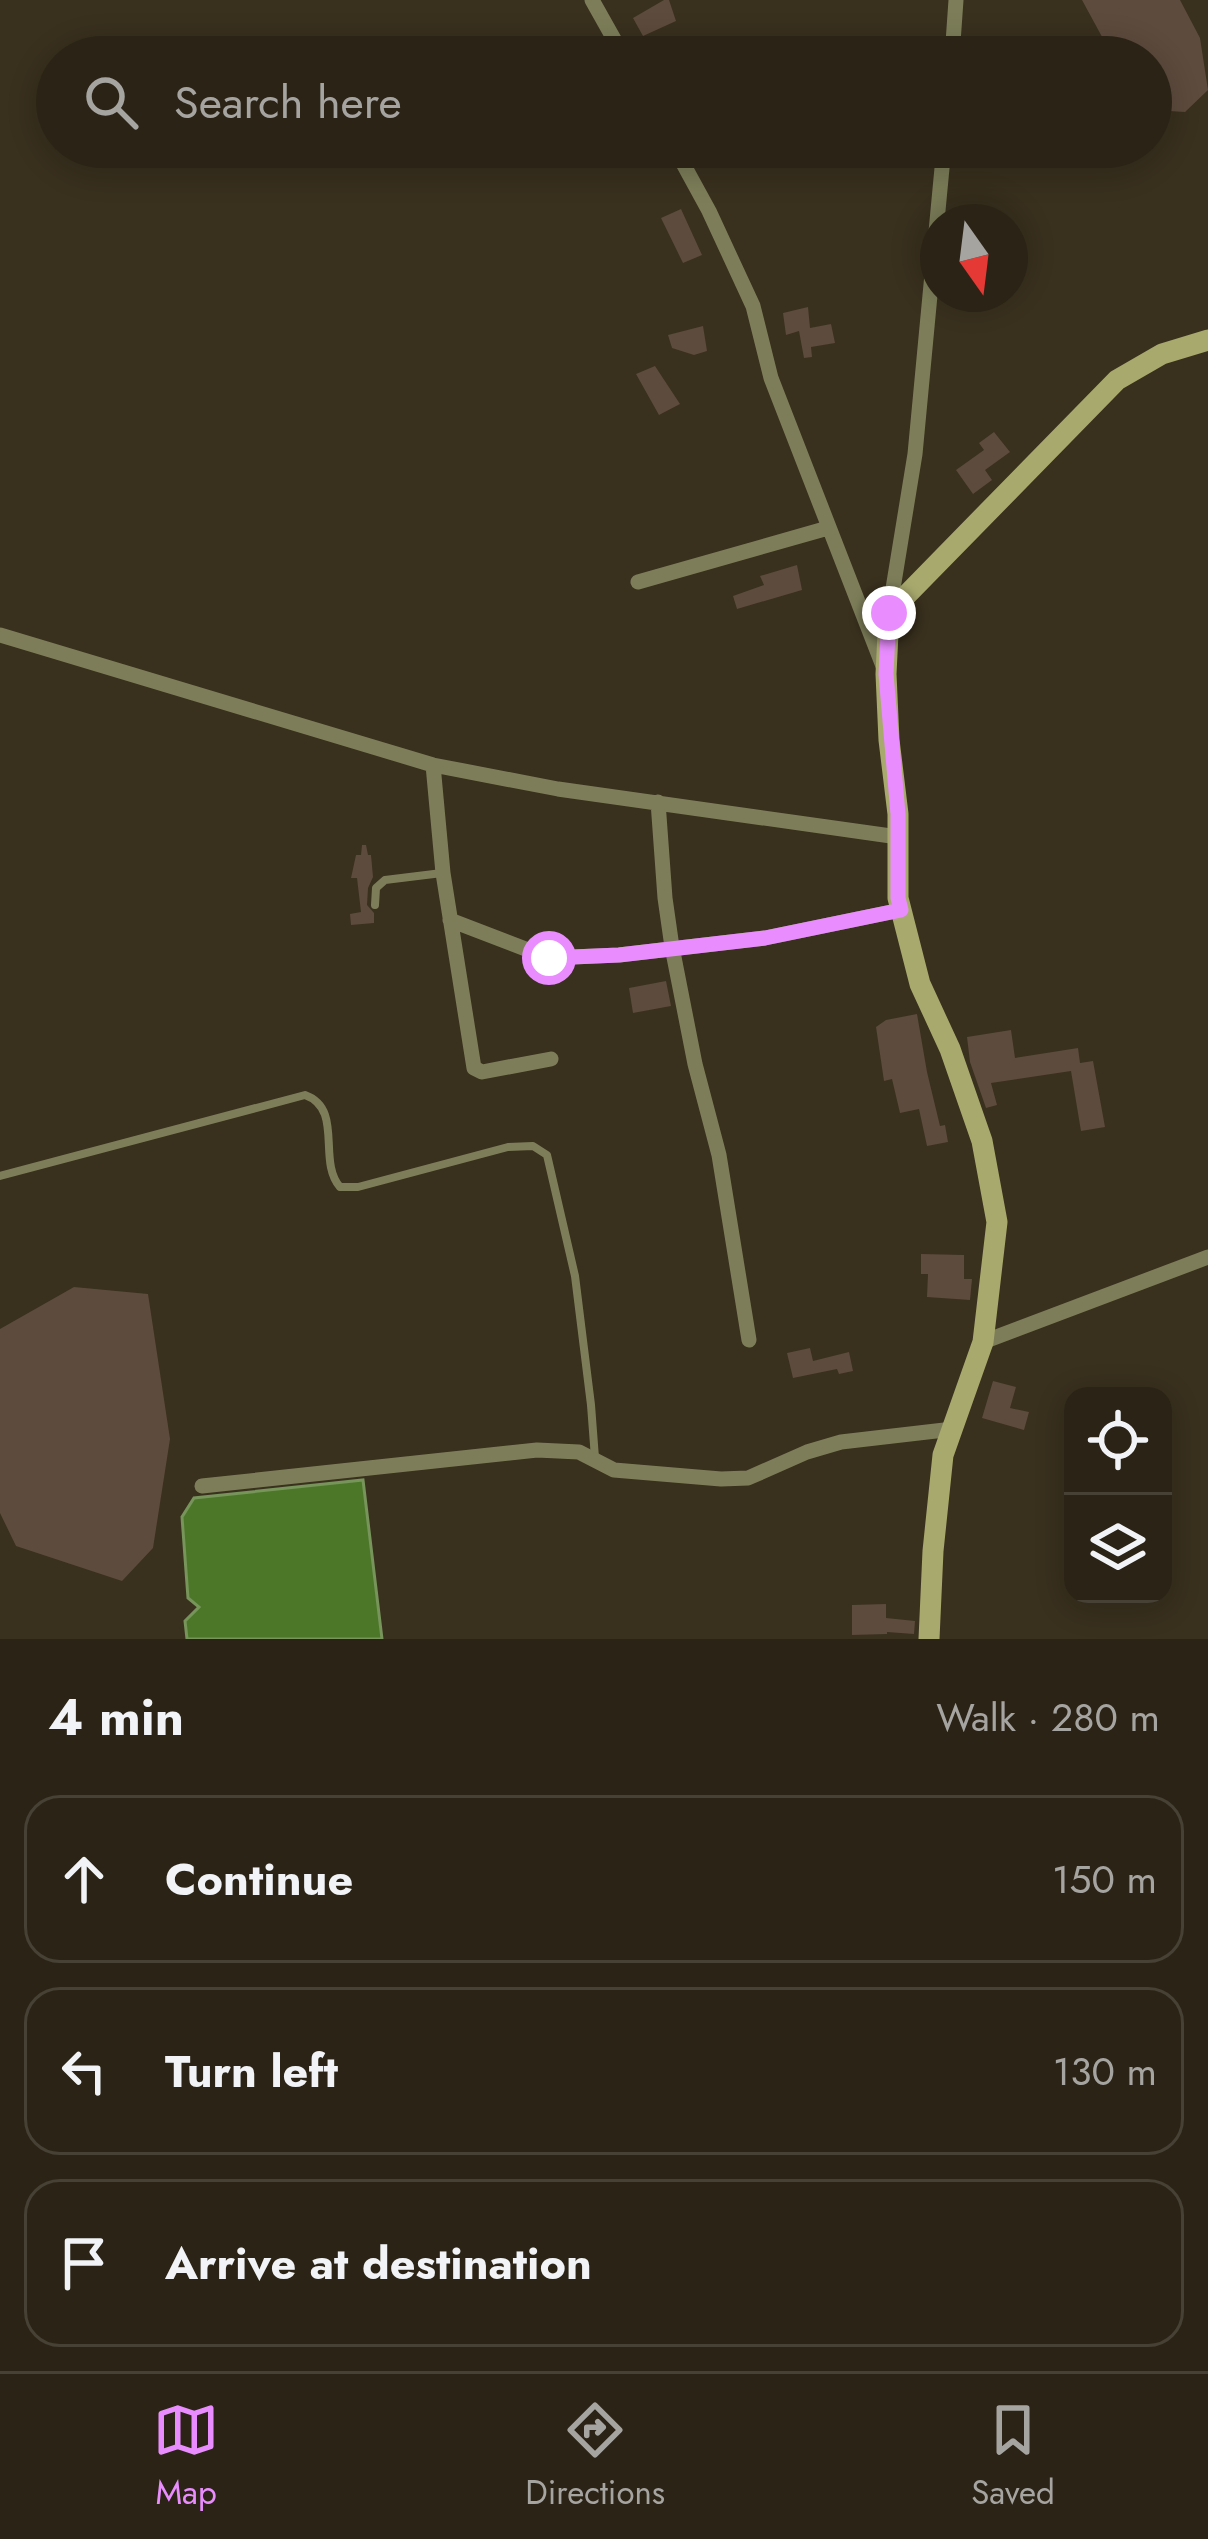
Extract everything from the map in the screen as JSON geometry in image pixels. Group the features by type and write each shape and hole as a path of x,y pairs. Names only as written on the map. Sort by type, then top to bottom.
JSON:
{"street":[{"path":"592,0 612,36"},
{"path":"953,36 956,0"},
{"path":"685,168 753,306 771,378 886,674"},
{"path":"929,1639 943,1455 983,1342 997,1222 982,1142 950,1048 920,984 898,898 886,674 889,613 915,454 942,168"},
{"path":"889,613 1117,380 1162,354 1208,340"},
{"path":"638,582 828,528"},
{"path":"0,635 433,765 558,789 898,837"},
{"path":"433,765 443,873 474,1068 482,1072 550,1059"},
{"path":"658,802 672,947 719,1155 749,1340"},
{"path":"450,920 549,958 765,938 901,910"},
{"path":"983,1342 1208,1257"},
{"path":"202,1486 537,1450 579,1452 614,1470 748,1478 841,1442 953,1429"}],"lane":[{"path":"375,905 376,888 385,880 443,873"},
{"path":"0,1176 305,1095 318,1100 326,1111 331,1177 340,1187 358,1187 508,1147 533,1146 547,1155 575,1276 595,1458"}],"shaded area":[{"path":"363,1480 382,1639 187,1639 185,1621 199,1607 188,1598 182,1517 194,1498"}],"building":[{"path":"669,0 676,21 643,36 633,18"},
{"path":"1082,0 1180,0 1200,38 1208,90 1185,112 1172,111 1172,36 1102,36"},
{"path":"681,209 702,255 683,263 661,218"},
{"path":"808,307 810,328 831,324 835,343 811,347 812,357 804,358 799,331 786,335 783,313"},
{"path":"703,326 707,351 694,355 672,348 668,335"},
{"path":"655,366 680,404 659,415 636,374"},
{"path":"994,432 1010,452 985,470 992,480 973,494 956,470 984,450 979,443"},
{"path":"797,565 802,590 737,609 733,596 764,585 760,576"},
{"path":"362,845 371,855 373,877 367,905 374,913 374,923 351,925 350,914 361,912 357,878 351,878"},
{"path":"666,981 671,1006 633,1013 629,988"},
{"path":"917,1014 940,1126 945,1125 948,1142 927,1146 919,1109 900,1113 892,1079 884,1081 876,1027 886,1020"},
{"path":"1011,1030 1015,1058 1078,1048 1080,1063 1093,1061 1105,1127 1081,1131 1071,1071 991,1083 997,1105 986,1108 967,1037"},
{"path":"921,1254 964,1255 964,1279 972,1279 970,1300 927,1297 928,1274 921,1274"},
{"path":"74,1287 148,1294 170,1439 153,1548 122,1581 16,1546 0,1513 0,1329"},
{"path":"810,1348 813,1361 849,1352 853,1371 839,1374 837,1369 793,1378 787,1353"},
{"path":"993,1381 1016,1387 1010,1408 1029,1412 1024,1430 982,1418"},
{"path":"886,1604 886,1618 915,1621 914,1634 852,1635 852,1605"}],"route":[{"path":"549,958 765,938 901,910 886,674 889,613"}]}
